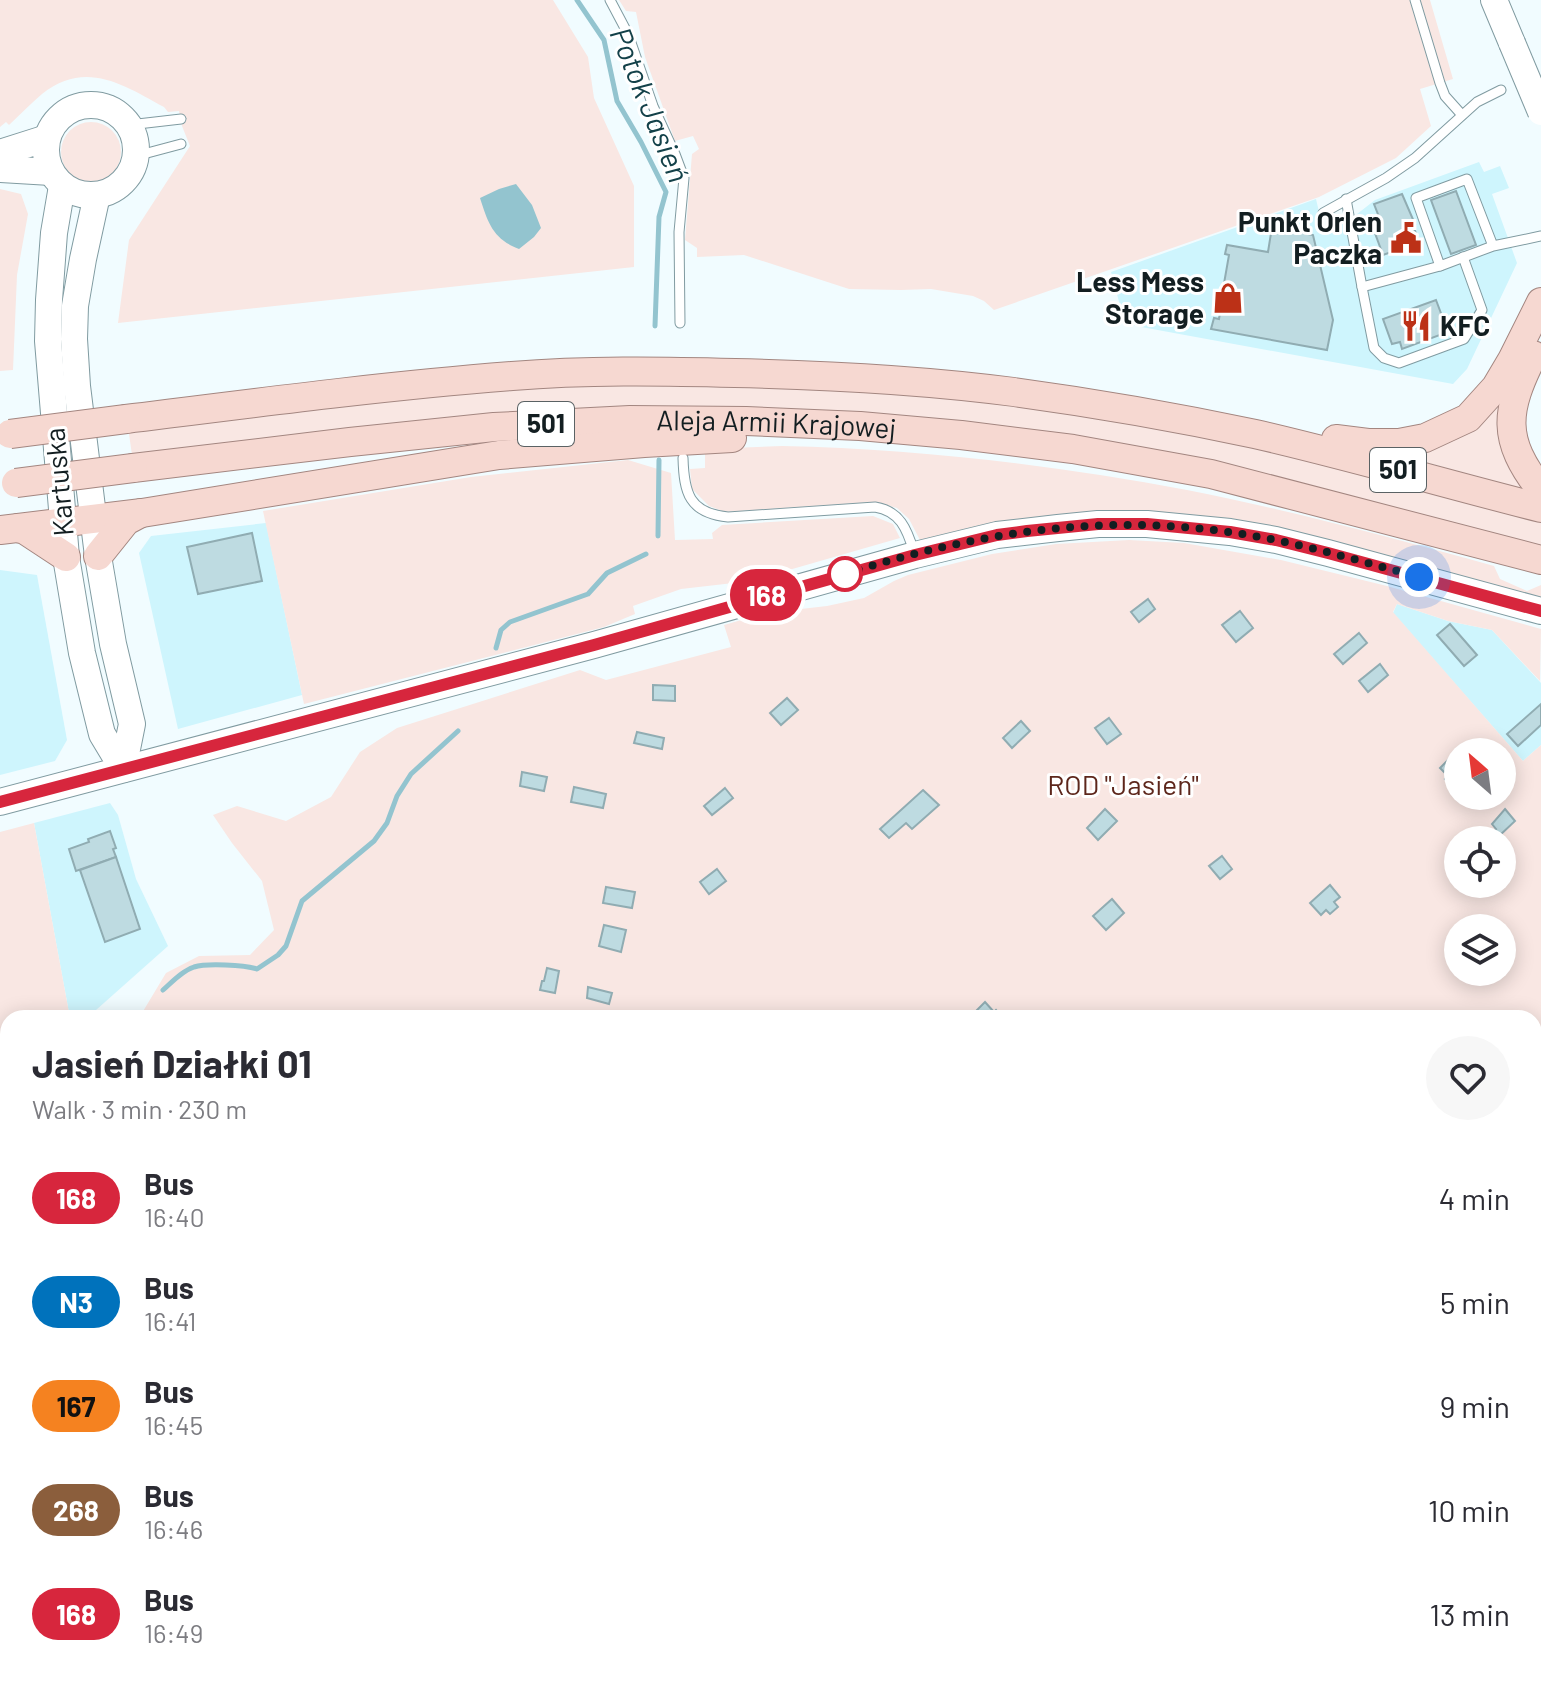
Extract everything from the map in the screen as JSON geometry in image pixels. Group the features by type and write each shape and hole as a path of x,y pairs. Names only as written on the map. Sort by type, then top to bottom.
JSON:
{"main road":[{"path":"1255,434 1399,443 1425,438 1449,428 1468,418 1496,387 1541,302"},
{"path":"1541,341 1518,386 1511,426 1513,445 1541,490"},
{"name":"Aleja Armii Krajowej","path":"5,434 316,396 512,376 689,372 816,375 964,386 1102,406 1255,434 1541,508"},
{"name":"Aleja Armii Krajowej","path":"8,484 494,427 630,420 760,421 961,435 1073,449 1211,474 1541,560"},
{"path":"9,529 142,513 499,455 737,438 961,435"},
{"path":"98,556 126,521 142,513"},
{"path":"9,529 25,530 66,557"}],"street":[{"path":"1494,0 1541,112"},
{"path":"84,105 101,106 117,112 129,125 135,140 136,156 132,171 111,191 85,195 73,192 56,179 46,161 47,138 55,122 68,111 84,105"},
{"path":"0,153 47,138"},
{"path":"0,169 56,179"},
{"name":"Kartuska","path":"56,179 48,341 62,523 82,653 102,734 123,769"},
{"name":"Kartuska","path":"97,195 75,306 74,339 98,556 113,644 132,724 123,769"},
{"path":"0,802 997,535 1098,524 1191,527 1276,540 1541,611"}],"lane":[{"path":"610,0 628,34 653,106 684,178 679,232 680,323"},
{"path":"1415,0 1445,96 1462,115"},
{"path":"1323,213 1415,158 1477,102 1501,90"},
{"path":"129,125 181,119"},
{"path":"136,156 181,144"},
{"path":"1440,266 1416,198 1467,179 1493,246"},
{"path":"1346,199 1374,348 1384,358 1399,363 1464,339 1482,310 1463,257"},
{"path":"1362,287 1440,266 1493,246 1541,236"},
{"path":"683,458 684,482 694,505 715,516 875,507 885,509 901,520 915,555"}],"shaded area":[{"path":"1479,162 1484,172 1500,166 1509,188 1492,194 1517,263 1467,369 1453,384 1125,324 1111,272 1316,199 1323,229 1352,218 1375,200"},
{"path":"516,184 532,205 541,228 519,249 497,235 480,198"},
{"path":"266,523 302,695 178,729 139,553 151,536"},
{"path":"0,570 37,575 67,740 55,761 0,775"},
{"path":"1397,604 1448,621 1492,630 1541,683 1541,745 1523,761 1516,753 1516,738 1503,738 1393,613"},
{"path":"110,803 118,815 136,879 168,946 96,1010 69,1010 34,823"}],"green space":[{"path":"0,0 553,0 588,57 594,98 634,186 634,267 118,323 129,240 190,146 179,111 168,112 134,91 104,79 74,78 42,94 9,125 6,122 0,127"},
{"path":"619,0 1430,0 1453,79 1420,89 1431,126 1396,158 1319,197 994,310 973,296 931,289 849,289 744,255 697,257 697,248 685,240 692,154 699,149 693,136 675,141 645,57 636,12 626,11"},
{"path":"91,122 102,124 112,131 119,141 119,163 112,173 102,180 91,182 80,180 70,173 63,163 61,152 63,141 70,131 80,124"},
{"path":"0,189 21,194 28,214 17,275 13,370 0,371"},
{"path":"725,382 920,392 1075,413 1237,443 1440,492 1541,521 1541,549 918,422 132,455 128,427 398,396 588,383"},
{"path":"1507,396 1530,491 1396,454"},
{"path":"782,446 985,460 1187,490 1302,515 1494,566 1500,579 1527,591 1541,585 1541,600 1236,522 921,542 909,519 897,508 876,502 725,512 709,506 692,489 690,469 705,468 705,449"},
{"path":"628,460 671,473 675,540 713,539 712,533 722,525 873,516 893,524 900,538 751,581 681,589 633,606 635,614 604,627 304,704 263,511 471,477"},
{"name":"ROD \"Jasień\"","path":"1129,540 1184,543 1281,560 1541,629 1540,681 1492,630 1448,621 1397,604 1393,612 1503,738 1444,738 1444,810 1516,810 1516,753 1523,761 1541,745 1541,1010 144,1010 166,973 199,956 250,955 274,930 262,881 213,815 237,806 286,821 331,797 360,752 397,728 580,670 606,680 731,647 724,625 766,613 864,598 908,575 992,554 1056,544"},
{"path":"34,823 69,1010 0,1010 0,832"}],"building":[{"path":"1456,191 1476,245 1451,254 1431,200"},
{"path":"1402,194 1419,242 1383,255 1372,225 1381,222 1374,204"},
{"path":"1272,227 1313,235 1333,320 1327,350 1211,329 1214,318 1219,319 1220,313 1214,313 1215,310 1220,311 1222,297 1217,296 1222,295 1229,255 1225,254 1227,245 1268,252"},
{"name":"KFC","path":"1436,300 1448,332 1402,349 1400,342 1392,344 1383,319"},
{"path":"252,533 262,581 198,594 187,547"},
{"path":"1148,599 1155,609 1139,622 1131,612"},
{"path":"1240,611 1253,628 1236,642 1222,625"},
{"path":"1450,624 1477,655 1464,666 1437,635"},
{"path":"1359,633 1367,643 1343,664 1334,654"},
{"path":"1380,664 1388,675 1368,692 1359,681"},
{"path":"653,685 675,686 675,701 653,700"},
{"path":"787,698 798,710 781,725 770,713"},
{"path":"1541,704 1541,725 1518,746 1516,738 1507,734"},
{"path":"1109,718 1121,734 1107,744 1095,728"},
{"path":"1021,721 1030,731 1012,748 1003,738"},
{"path":"637,732 664,738 662,749 634,743"},
{"path":"522,772 547,777 544,791 520,786"},
{"path":"574,787 606,794 603,808 571,802"},
{"path":"725,788 733,798 712,815 704,806"},
{"path":"923,790 939,805 912,829 906,823 889,838 880,829"},
{"path":"1105,809 1117,821 1098,840 1087,828"},
{"path":"1504,810 1515,821 1510,826 1492,824"},
{"path":"110,831 116,857 76,871 69,849"},
{"path":"1222,856 1232,869 1220,879 1209,866"},
{"path":"116,857 140,929 105,942 80,870"},
{"path":"717,869 726,881 709,894 700,882"},
{"path":"1330,885 1340,897 1334,902 1338,907 1330,914 1326,910 1321,915 1310,903"},
{"path":"606,887 635,892 632,908 603,903"},
{"path":"1112,899 1124,913 1106,930 1093,916"},
{"path":"604,925 626,930 621,952 599,946"},
{"path":"547,968 559,971 555,993 540,990"},
{"path":"588,987 612,993 609,1004 587,998"},
{"path":"985,1002 992,1010 977,1010"}],"waterway":[{"name":"Potok Jasień","path":"577,0 604,40 617,101 666,192 659,217 655,326"},
{"name":"Potok Jasień","path":"658,536 659,460"},
{"path":"496,648 501,630 510,622 588,594 607,573 646,554"},
{"name":"Potok Jasień","path":"163,990 194,967 226,965 257,969 278,955 286,946 302,901 374,841 387,823 397,796 411,774 458,731"}],"bus line":[{"name":"168","path":"0,802 594,645 915,555 1027,531 1098,524 1147,524 1230,532 1328,553 1541,611"}],"place":[{"name":"Punkt Orlen Paczka","path":"1406,238"},
{"name":"Less Mess Storage","path":"1228,298"},
{"name":"KFC","path":"1416,326"}],"route":[{"path":"845,574 997,535 1098,524 1147,524 1191,527 1276,540 1419,577"}]}
